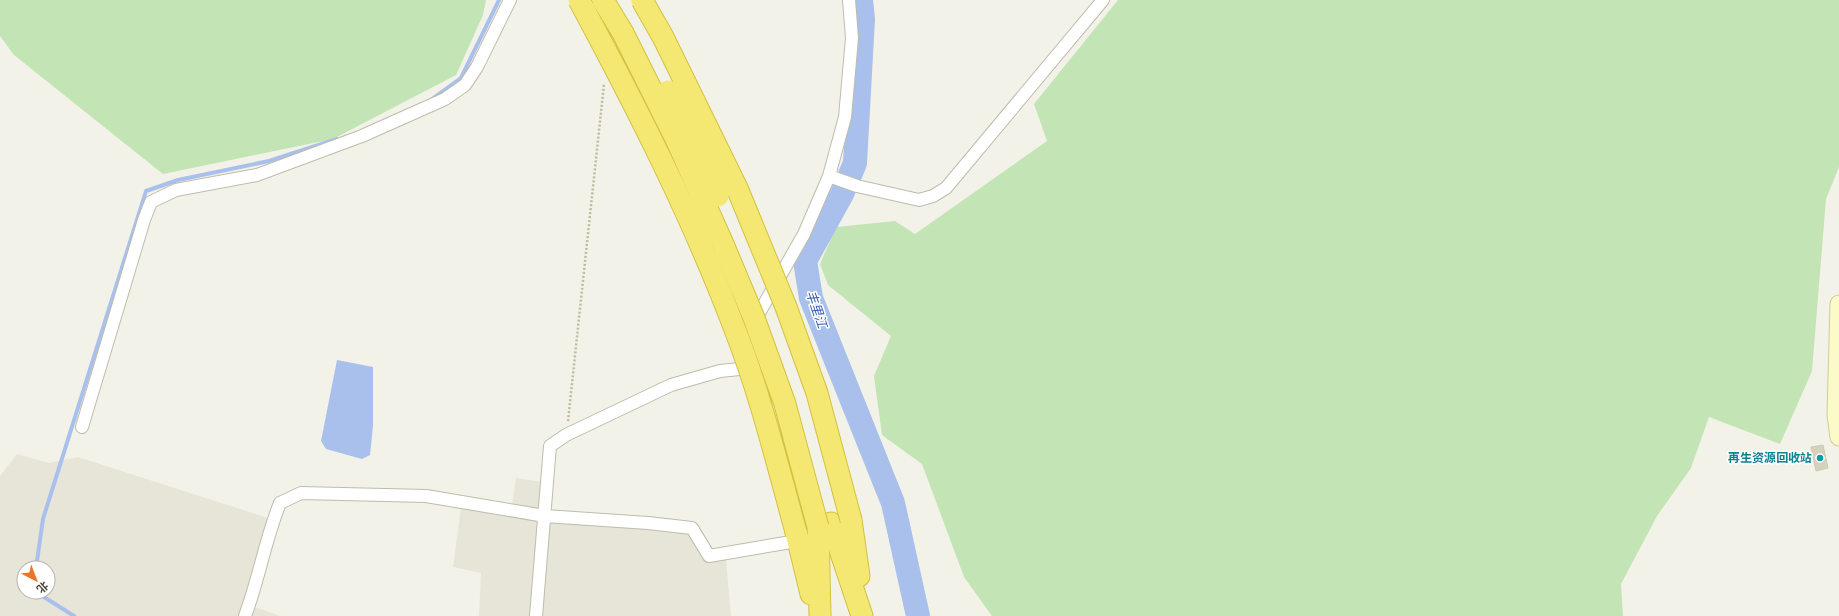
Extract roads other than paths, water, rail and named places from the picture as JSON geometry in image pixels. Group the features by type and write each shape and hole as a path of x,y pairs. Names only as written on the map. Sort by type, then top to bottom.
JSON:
{"highway":[{"path":"579,0 657,150 704,252 729,314 763,412 794,537 816,616"},
{"path":"603,0 623,33 676,139 723,244 754,318 785,404 833,523"},
{"path":"619,0 689,132 736,238 797,399 833,523 864,616"},
{"path":"642,0 663,37 737,188 786,307 817,393 833,523 820,616"}],"main road":[{"path":"1839,304 1836,415 1839,437"}],"street":[{"path":"82,427 144,220 151,202 176,190 257,175 362,136 445,99 465,85 477,67 510,0"},
{"path":"750,334 753,323 804,234 832,177 846,117 852,38 849,0"},
{"path":"832,177 857,186 919,200 932,196 946,188 1103,0"},
{"path":"536,616 550,446 566,435 671,385 720,371 749,368"},
{"path":"245,616 272,522 280,503 300,493 426,496 545,516 648,523 692,528 709,556 794,537"}],"water":[{"path":"337,360 373,367 373,426 370,455 362,459 326,449 321,441"}],"waterway":[{"path":"432,99 461,78 499,0"},
{"name":"丰里江","path":"861,0 863,19 855,163 842,194 805,261 811,298 893,503 918,616"},
{"path":"37,560 43,519 146,191 178,180 269,161 337,139"},
{"path":"49,600 74,616"}],"place":[{"name":"再生资源回收站","path":"1820,458"}]}
